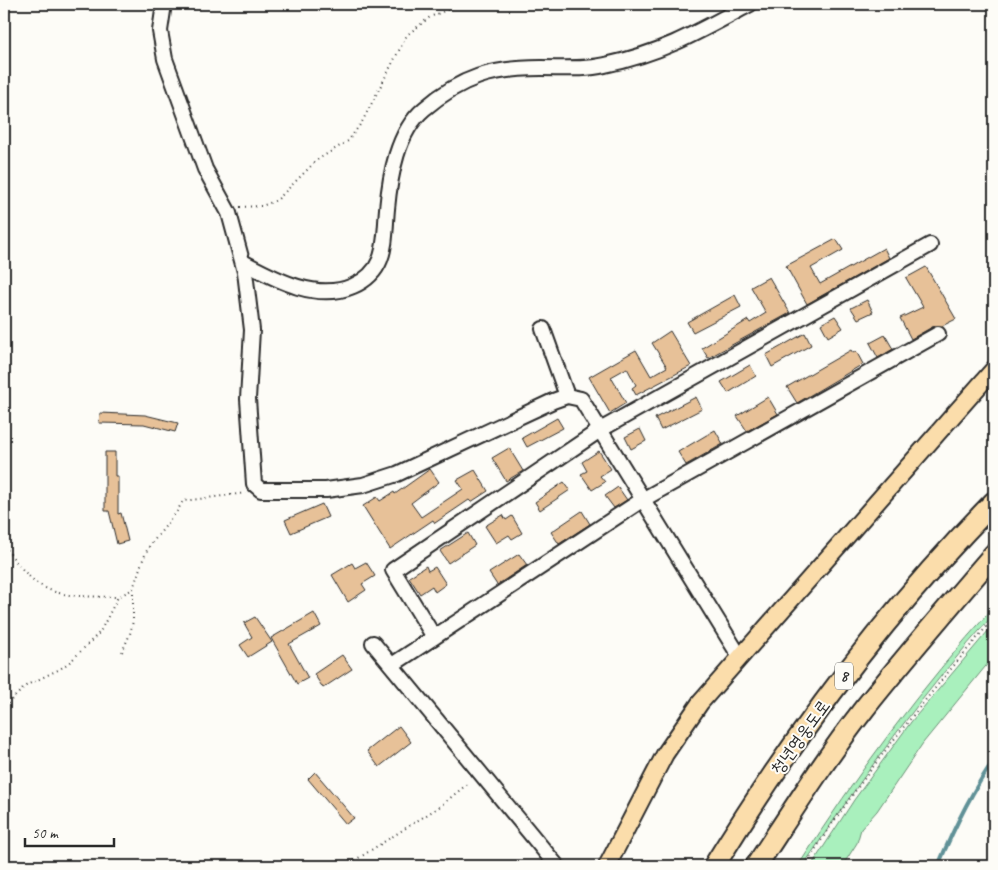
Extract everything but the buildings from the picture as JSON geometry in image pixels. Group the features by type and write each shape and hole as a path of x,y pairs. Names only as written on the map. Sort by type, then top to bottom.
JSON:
{"highway":[{"name":"청년영웅도로","path":"714,866 772,774 835,688 901,605 994,502"},
{"name":"청년영웅도로","path":"756,866 802,794 863,710 929,628 994,554"}],"main road":[{"path":"607,866 664,754 700,703 994,369"}],"street":[{"path":"164,4 160,31 165,59 205,169 227,209 248,289 252,330 248,399 254,484 261,490 326,490 362,485 397,474 553,401 567,396 581,399 740,657"},
{"path":"242,262 271,277 302,288 330,292 356,284 376,269 386,239 387,208 393,174 403,139 411,122 421,111 451,88 467,79 499,70 585,68 655,52 678,43 750,4"},
{"path":"434,637 393,570 600,430 930,245"},
{"path":"248,289 257,280 271,277"},
{"path":"543,329 567,396"},
{"path":"392,665 642,500 938,334"},
{"path":"373,643 557,866"}],"path":[{"path":"227,209 262,206 277,200 317,160 348,141 362,122 407,35 430,17 461,4"},
{"path":"122,652 130,634 133,621 133,589 148,548 176,513 183,501 261,490"},
{"path":"4,545 21,569 42,588 64,595 118,597 133,589"},
{"path":"4,707 37,679 60,669 92,641 107,621 118,597"},
{"path":"805,866 893,738 949,669 994,618"},
{"path":"346,866 432,812 481,774"}],"green space":[{"path":"994,607 994,614 942,674 870,768 803,866 798,866 890,732 941,668"},
{"path":"994,624 994,656 923,743 877,811 861,829 857,843 843,865 811,866 854,800 911,722"}],"waterway":[{"path":"938,866 963,812 994,760"}]}
